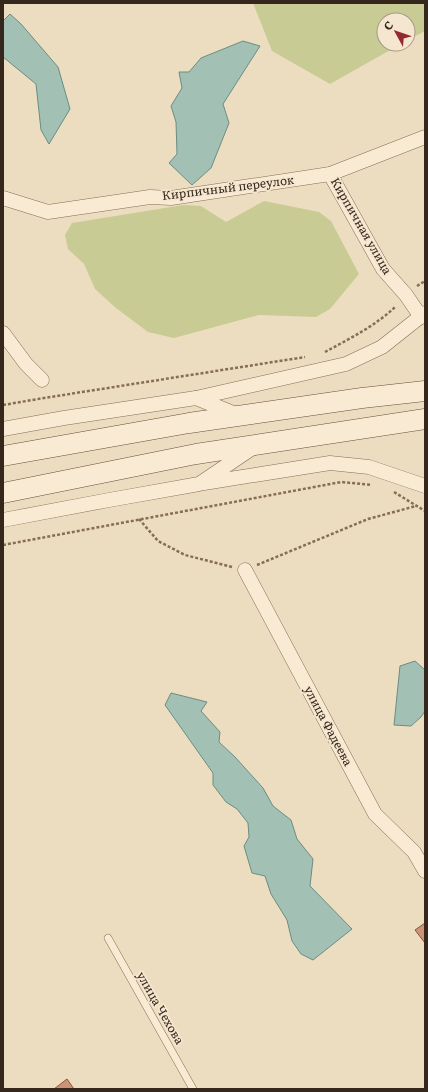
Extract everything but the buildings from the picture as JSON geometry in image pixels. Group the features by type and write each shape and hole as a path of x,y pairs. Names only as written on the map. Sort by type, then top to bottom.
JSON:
{"main road":[{"path":"3,456 189,423 362,398 425,392"},
{"path":"3,493 196,454 425,419"}],"street":[{"name":"Кирпичный переулок","path":"3,198 48,212 150,197 171,198 330,174 425,137"},
{"name":"Кирпичная улица","path":"330,174 383,269 423,315"},
{"path":"3,429 196,398 346,364 382,347 423,315"},
{"path":"3,333 26,364 42,380"},
{"path":"196,398 242,416"},
{"path":"199,484 258,445"},
{"path":"3,520 199,484 330,463 369,467 425,486"},
{"name":"улица Фадеева","path":"245,570 375,814 414,852 425,871"}],"lane":[{"name":"улица Чехова","path":"108,938 193,1089"}],"path":[{"path":"323,354 387,315 406,294 425,281"},
{"path":"3,405 307,356"},
{"path":"3,545 341,482 376,485"},
{"path":"390,490 425,511"},
{"path":"139,519 158,541 185,555 245,570 368,519 416,505"}],"green space":[{"path":"253,3 425,3 425,31 416,36 416,12 376,12 376,52 387,52 330,84 272,51"},
{"path":"264,201 319,212 331,221 359,274 330,309 316,317 259,315 174,338 148,332 116,308 95,289 84,264 68,249 65,235 72,223 183,205 201,206 226,222"}],"shaded area":[{"path":"10,14 21,24 58,67 70,109 49,144 41,130 36,84 3,57 3,21"},
{"path":"243,41 260,46 223,104 229,123 211,168 192,185 169,163 177,154 176,122 171,106 182,88 179,72 189,72 201,58"},
{"path":"415,661 425,670 425,711 411,726 394,725 400,666"},
{"path":"171,693 207,702 201,711 220,732 219,742 263,788 273,806 291,820 297,839 313,859 310,886 352,929 313,960 301,954 292,941 287,920 271,894 265,876 252,873 244,846 249,837 248,823 237,809 226,802 213,785 213,773 165,705"}]}
